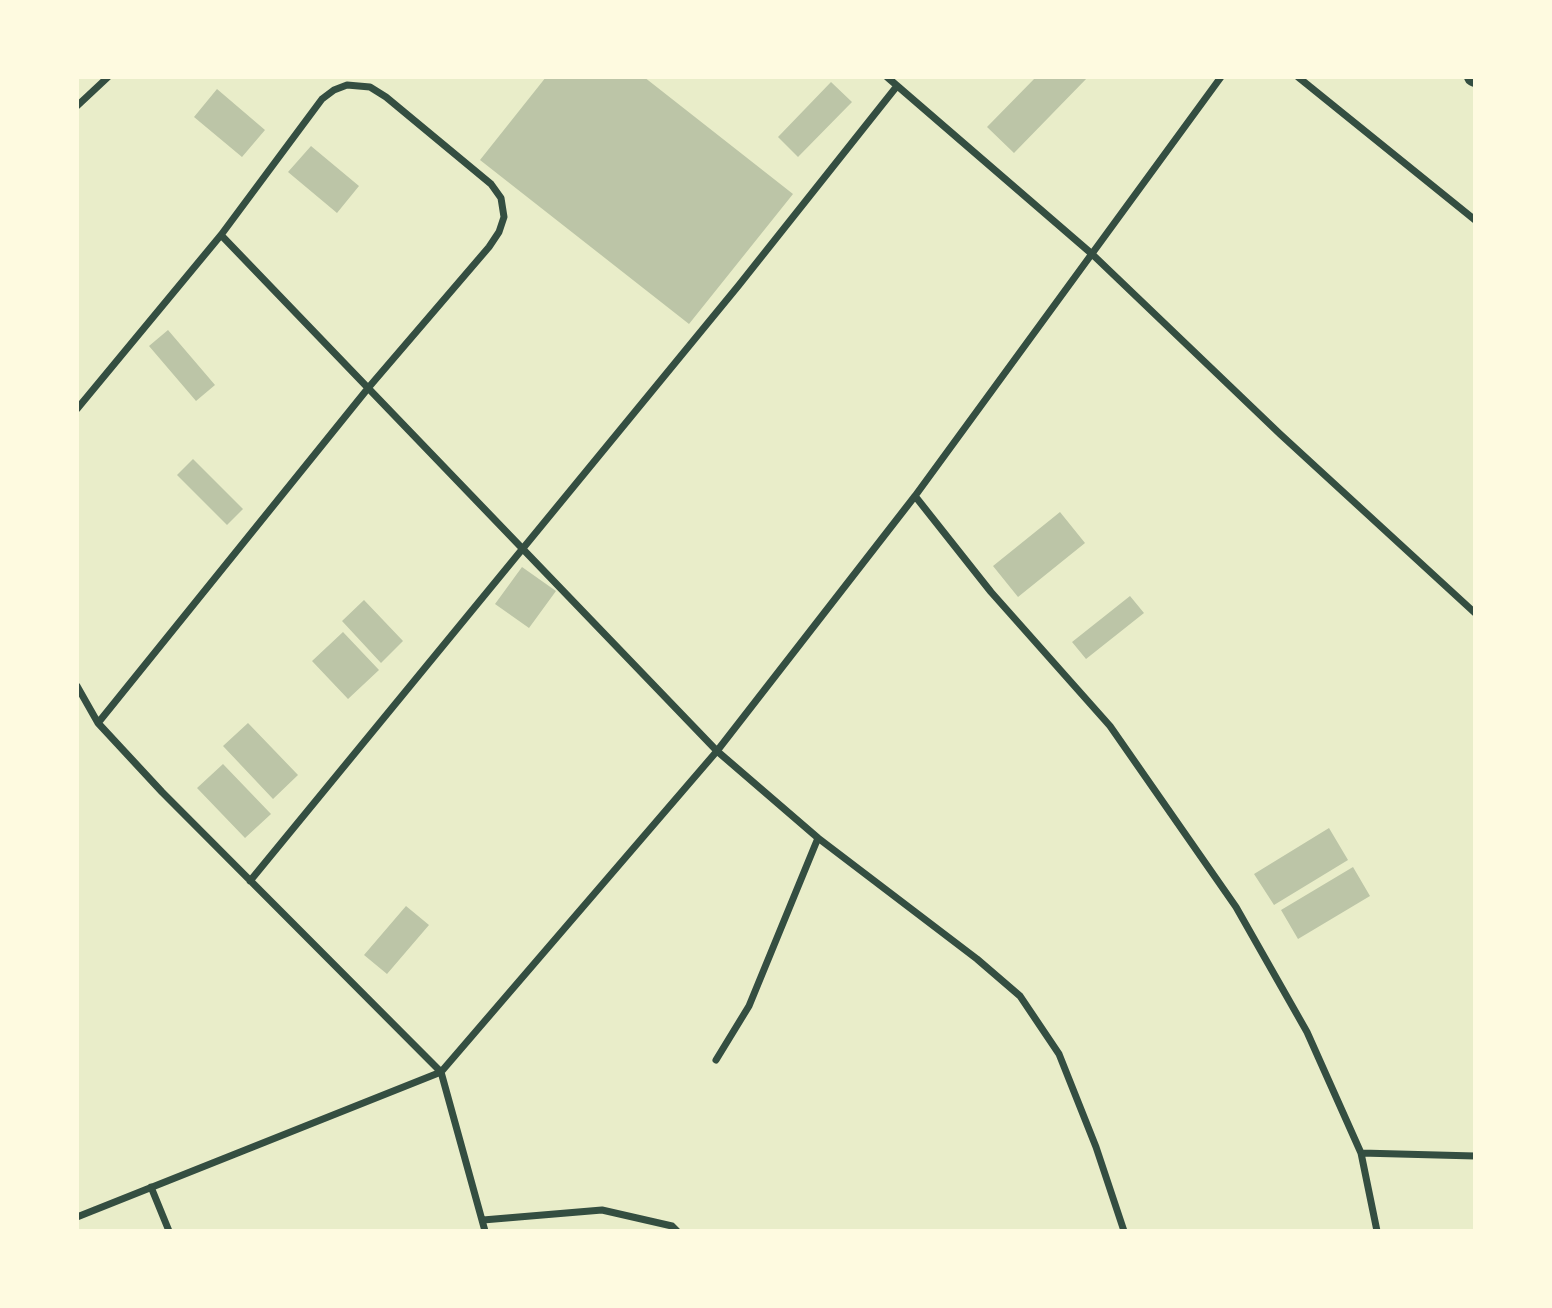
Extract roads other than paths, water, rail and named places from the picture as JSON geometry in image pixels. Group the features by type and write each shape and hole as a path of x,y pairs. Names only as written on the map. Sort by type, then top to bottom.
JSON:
{"street":[{"path":"77,106 108,77"},
{"path":"887,77 1091,254 1280,434 1475,613"},
{"path":"77,1217 441,1072 717,751 915,496 1221,77"},
{"path":"1298,77 1475,220"},
{"path":"77,409 221,235 322,99 334,90 347,85 369,87 386,97 491,184 501,198 504,217 499,232 489,247 369,387 98,723"},
{"path":"250,881 740,285 897,86"},
{"path":"221,235 717,751 818,838 977,959 1020,996 1059,1054 1096,1147 1124,1231"},
{"path":"915,496 991,592 1110,726 1236,907 1307,1032 1361,1153 1377,1231"},
{"path":"77,686 98,723 162,792 441,1072 485,1231"},
{"path":"716,1060 749,1006 818,838"},
{"path":"1361,1153 1475,1156"},
{"path":"151,1187 169,1231"},
{"path":"483,1220 602,1210 672,1226 677,1231"}]}
